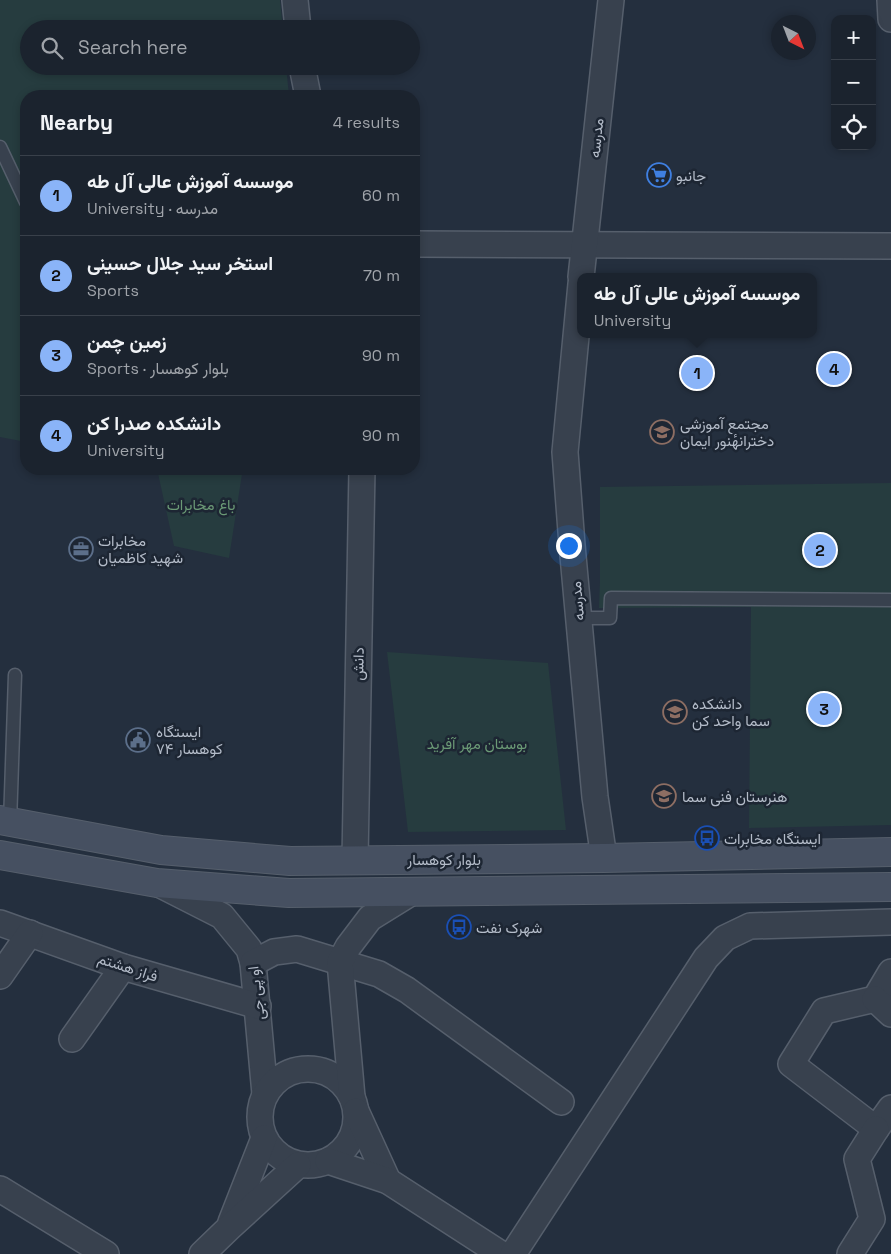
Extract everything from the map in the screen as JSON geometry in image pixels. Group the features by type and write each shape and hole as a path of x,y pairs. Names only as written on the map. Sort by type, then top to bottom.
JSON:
{"main road":[{"name":"بلوار کوهسار","path":"5,821 161,850 290,861 604,858 891,852"},
{"path":"0,855 156,883 289,893 891,887"}],"street":[{"path":"295,0 297,20"},
{"name":"مدرسه","path":"581,273 611,0"},
{"path":"890,0 891,20"},
{"path":"304,75 307,90"},
{"path":"420,244 891,246"},
{"name":"مدرسه","path":"577,326 565,452 594,796 604,858"},
{"name":"دانش","path":"355,860 362,475"},
{"name":"او پی جی","path":"156,883 222,916 249,949 253,963 258,1006 265,1094"},
{"path":"388,1180 354,1104 343,1084 331,1075 317,1070 302,1069 287,1074 275,1082 265,1094 260,1108 259,1123 264,1138 272,1151 284,1160 298,1165 313,1166 328,1162 340,1153 350,1141 355,1126 354,1104 340,962 348,947 370,918 412,892"},
{"name":"فراز هشتم","path":"0,922 123,967 258,1006"},
{"path":"513,1254 706,958 725,938 750,926 891,922"},
{"path":"0,976 30,934"},
{"path":"253,963 274,952 297,949 379,974 408,990 561,1102"},
{"path":"72,1039 123,967"},
{"path":"876,1129 791,1064 824,1011 883,1007 891,972"},
{"path":"850,1254 872,1220 857,1160 891,1108"},
{"path":"230,1227 264,1138"},
{"path":"328,1162 388,1180 501,1254"},
{"path":"202,1254 298,1165"},
{"path":"0,1189 106,1254"}],"lane":[{"path":"0,147 20,189"},
{"path":"578,618 610,618 610,598 891,600"},
{"path":"5,821 15,675"}],"green space":[{"path":"0,0 280,0 282,20 20,20 20,75 287,75 288,90 20,90 20,441 0,437"},
{"name":"باغ مخابرات","path":"158,475 242,475 229,558 174,546"},
{"path":"891,483 891,825 749,828 751,607 599,608 600,487"},
{"name":"بوستان مهر آفرید","path":"387,652 548,663 566,830 408,832"}],"place":[{"name":"جانبو","path":"659,175"},
{"name":"دانشکده صدرا کن","path":"834,369"},
{"name":"موسسه آموزش عالی آل طه","path":"697,373"},
{"name":"مجتمع آموزشی دخترانهٔنور ایمان","path":"662,432"},
{"name":"مخابرات شهید کاظمیان","path":"81,549"},
{"name":"استخر سید جلال حسینی","path":"820,550"},
{"name":"زمین چمن","path":"824,709"},
{"name":"دانشکده سما واحد کن","path":"675,712"},
{"name":"ایستگاه ۷۴ کوهسار","path":"138,740"},
{"name":"هنرستان فنی سما","path":"664,796"},
{"name":"ایستگاه مخابرات","path":"707,838"},
{"name":"شهرک نفت","path":"459,927"}]}
